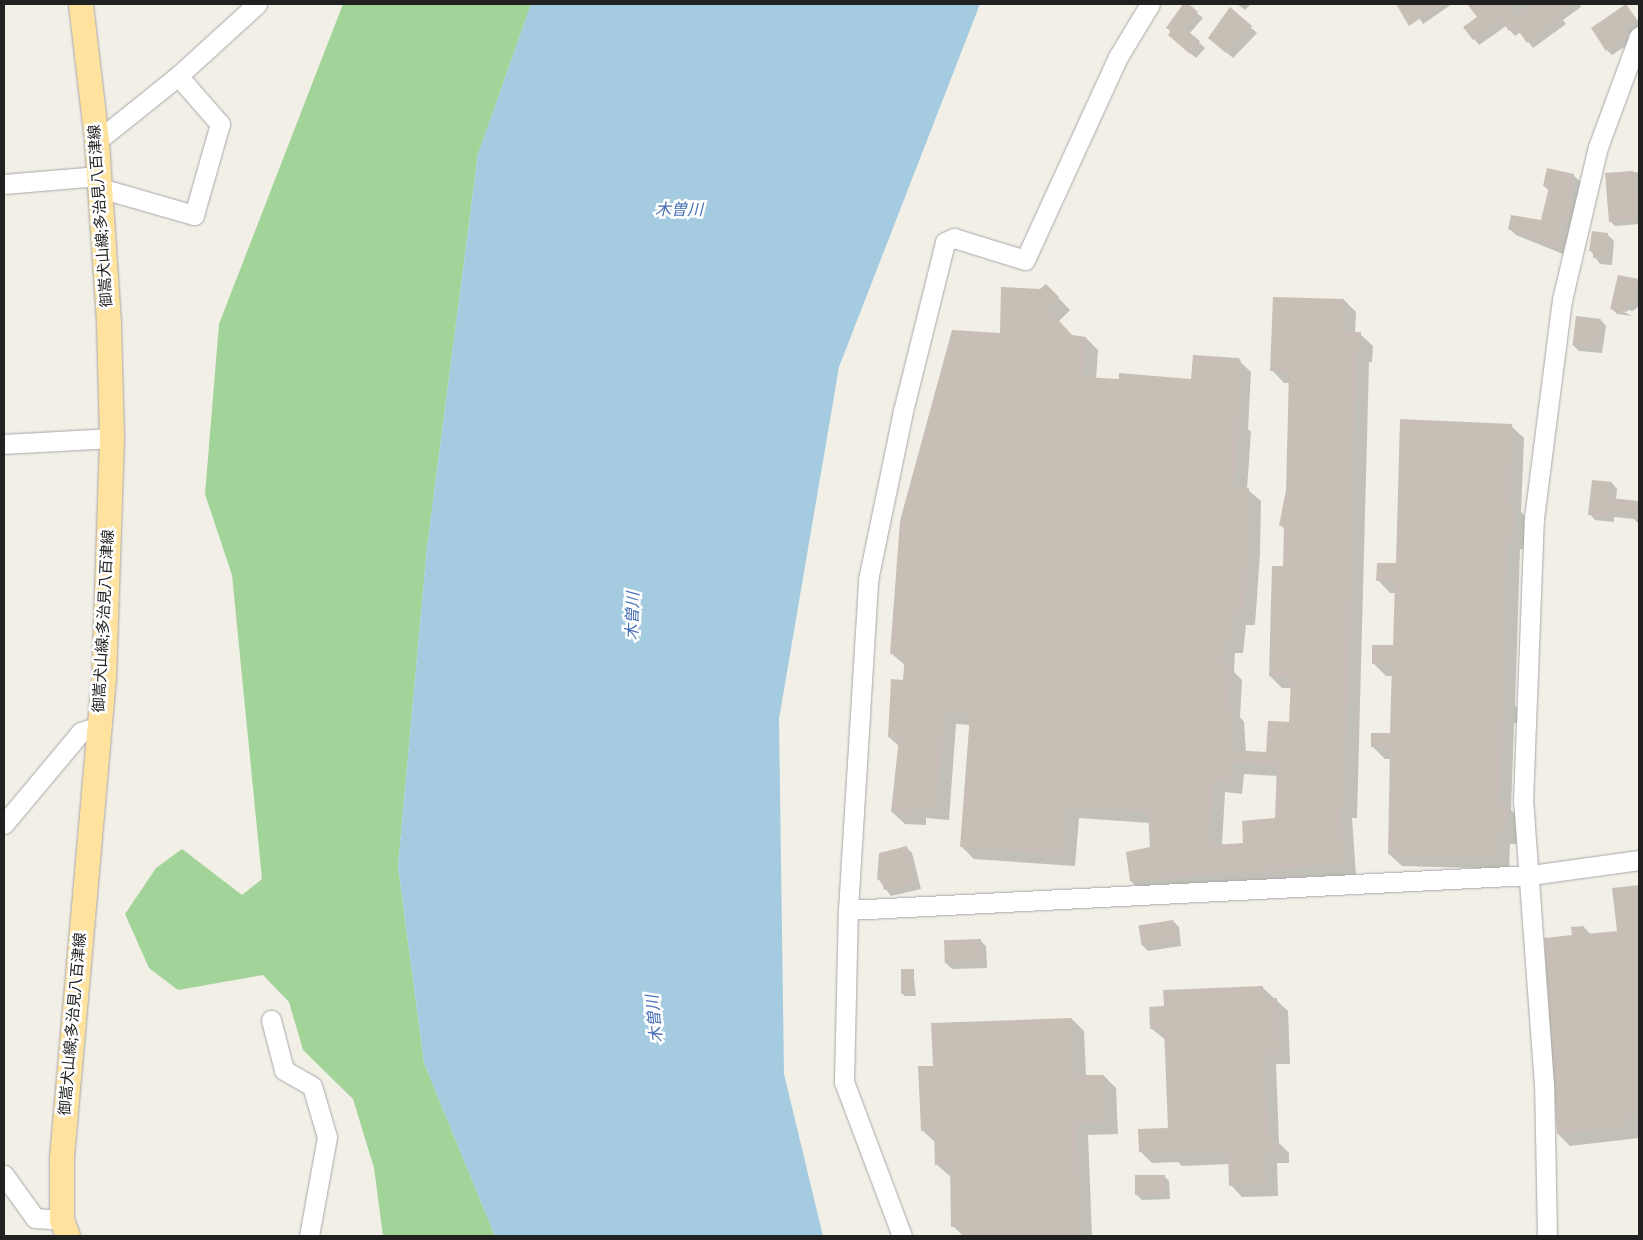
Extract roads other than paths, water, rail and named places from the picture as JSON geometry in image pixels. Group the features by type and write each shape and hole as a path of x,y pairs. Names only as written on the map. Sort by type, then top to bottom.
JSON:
{"main road":[{"name":"御嵩犬山線;多治見八百津線","path":"65,1228 62,1158 108,605 112,438 97,141 81,4"}],"street":[{"path":"97,141 178,76 257,4"},
{"path":"902,1236 844,1082 848,910 868,580 902,411 945,242 954,238 1025,260 1118,57 1150,4"},
{"path":"1547,1236 1544,1086 1524,802 1534,518 1562,300 1598,147 1639,36"},
{"path":"4,184 99,182 194,215 220,124 178,76"},
{"path":"4,444 112,438"},
{"path":"4,824 81,732 98,726"},
{"path":"848,910 1530,875 1639,860"},
{"path":"271,1020 284,1070 312,1086 327,1137 309,1236"},
{"path":"4,1175 35,1218 65,1228"}],"water":[{"name":"木曽川","path":"531,4 980,4 839,367 779,719 784,1074 823,1236 495,1236 424,1063 398,866 427,547 478,154"}]}
